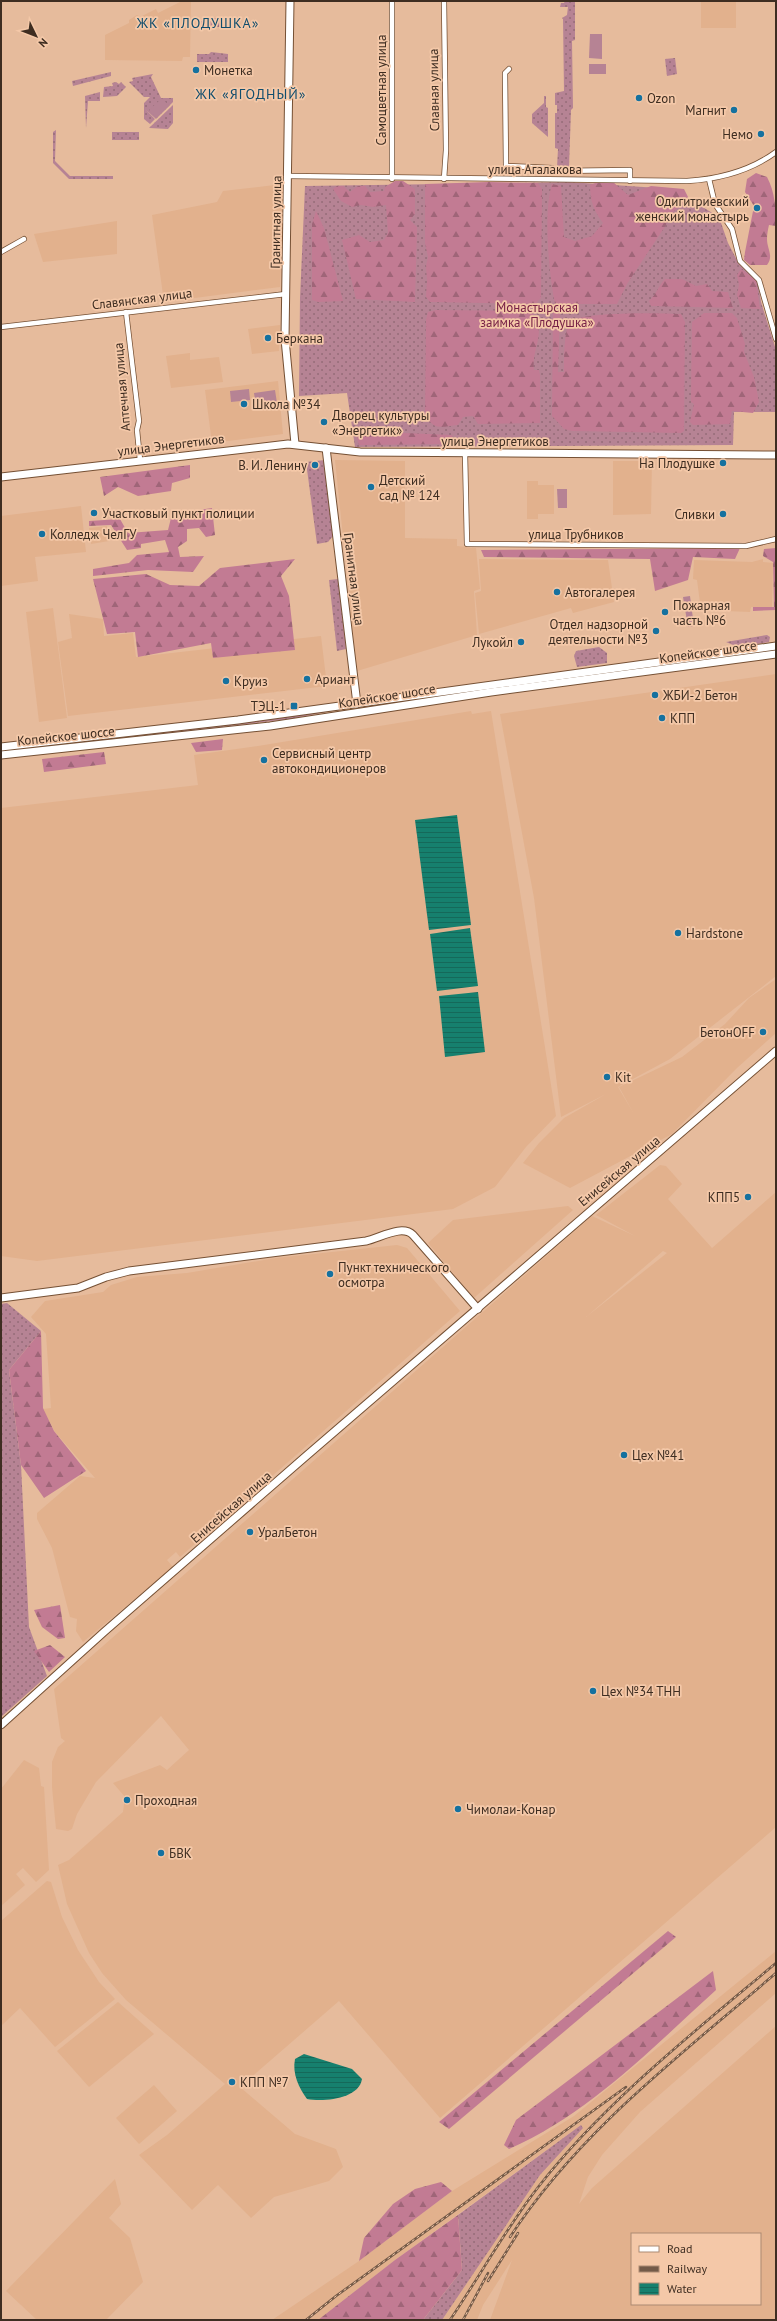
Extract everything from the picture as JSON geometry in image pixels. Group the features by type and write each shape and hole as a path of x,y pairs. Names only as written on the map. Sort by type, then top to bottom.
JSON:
{"street":[{"name":"Гранитная улица","path":"290,1 285,339 295,444"},
{"name":"Самоцветная улица","path":"392,1 392,179"},
{"name":"Славная улица","path":"444,1 446,150 444,179"},
{"path":"509,69 506,73 506,166 552,168 556,171 630,170 630,181"},
{"name":"улица Агалакова","path":"288,176 392,179 687,181 709,179 747,168 776,152"},
{"path":"709,179 715,204 732,229 740,260 759,280 776,339"},
{"path":"1,252 24,239"},
{"name":"Славянская улица","path":"1,327 286,294"},
{"name":"Аптечная улица","path":"126,312 139,421 137,430 140,460"},
{"name":"улица Энергетиков","path":"1,477 140,460 295,444 360,452 776,455"},
{"name":"Гранитная улица","path":"326,448 358,712"},
{"name":"улица Трубников","path":"465,453 467,544 746,546 776,539"},
{"name":"Копейское шоссе","path":"1,747 238,720 776,646"},
{"name":"Копейское шоссе","path":"1,755 270,726 358,712 776,654"},
{"path":"657,662 658,671"},
{"path":"628,666 630,674"},
{"name":"Енисейская улица","path":"1,1725 104,1632 478,1309 570,1227 776,1051"},
{"path":"1,1298 78,1288 120,1272 366,1241 401,1230 409,1231 413,1235 478,1309"}],"shaded area":[{"path":"182,1 191,1 190,57 183,57 182,61 105,60 105,35 129,23 129,20 137,15 140,17 156,9 158,13"},
{"path":"701,1 736,1 736,28 701,28"},
{"path":"283,184 280,287 164,302 152,215 217,202 223,191"},
{"path":"117,221 117,254 43,262 34,234"},
{"path":"280,325 279,351 252,354 248,329"},
{"path":"190,353 190,360 219,357 223,382 171,388 166,356"},
{"name":"Школа №34","path":"278,381 283,434 212,443 205,390"},
{"path":"335,460 405,461 405,538 457,539 457,546 476,548 480,589 474,591 477,635 357,671"},
{"path":"613,461 652,461 651,514 613,515"},
{"path":"527,481 538,481 538,485 554,485 554,514 538,514 538,519 527,519"},
{"name":"Колледж ЧелГУ","path":"81,506 86,552 35,557 38,581 1,586 1,516"},
{"path":"107,526 109,541 91,544 89,528"},
{"path":"479,559 608,560 614,602 573,613 571,608 479,634 475,593 481,591"},
{"path":"763,559 763,562 773,563 772,607 751,607 750,612 701,610 697,580 693,579 694,560 752,562"},
{"path":"53,608 67,718 39,722 26,612"},
{"path":"69,614 103,619 104,636 133,633 136,657 321,636 327,686 68,716 58,642 72,638"},
{"path":"776,674 776,976 670,1059 618,1087 634,1114 619,1087 682,1057 725,1024 749,998 776,979 776,1033 737,1068 672,1134 570,1188 523,1163 539,1143 564,1118 606,1094 561,1117 534,898 500,714"},
{"path":"471,711 472,714 491,711 556,1116 526,1147 495,1187 453,1209 37,1261 1,1256 1,808 198,785 194,755"},
{"path":"660,1165 666,1166 682,1184 668,1199 712,1248 776,1192 776,1827 440,2118 339,2001 240,2087 295,2134 336,2149 343,2167 329,2181 274,2197 251,2218 218,2185 192,2210 139,2155 167,2135 225,2084 126,2000 102,1973 89,1953 67,1904 58,1865 69,1860 123,1812 125,1797 113,1783 160,1765 167,1770 189,1750 161,1716 96,1782 77,1814 72,1829 68,1831 56,1829 52,1787 52,1762 58,1747 65,1741 61,1738 54,1689 592,1216 635,1236 596,1215","holes":["663,1251 667,1253 586,1317"]},
{"path":"568,1206 573,1210 474,1298 428,1243 453,1220"},
{"path":"397,1245 407,1248 460,1311 180,1557 176,1552 167,1560 173,1567 83,1642 76,1631 77,1619 70,1617 52,1548 37,1519 37,1513 80,1476 95,1478 55,1432 43,1409 51,1408 46,1334 31,1317 45,1301 103,1292 111,1285 137,1277 187,1273 276,1258"},
{"path":"24,1760 39,1768 41,1786 44,1787 49,1870 36,1882 23,1868 16,1874 25,1885 1,1906 1,1789"},
{"path":"47,1881 51,1882 62,1917 78,1950 99,1982 115,1999 55,2047 20,2008 1,2026 1,1921"},
{"path":"776,1951 776,1993 640,2112 602,2155 588,2177 579,2204 592,2188 776,2026 776,2320 490,2320 512,2260 483,2305 477,2320 442,2320 540,2175 583,2128 581,2125 395,2260 318,2320 272,2320 359,2261 452,2191 574,2116"},
{"path":"118,2002 154,2034 89,2087 57,2051"},
{"path":"154,2085 177,2111 139,2144 116,2118"},
{"path":"115,2179 121,2204 109,2218 130,2238 143,2282 106,2320 37,2320 6,2291"}],"green space":[{"path":"565,1 575,1 575,40 572,41 573,108 571,110 569,167 557,167 558,149 555,148 555,113 557,113 557,105 555,105 555,93 564,91 562,18 567,15 568,7 560,7 561,3 564,3"},
{"path":"214,18 226,18 226,27 199,27 199,21 214,21"},
{"path":"590,34 602,34 602,59 589,58"},
{"path":"211,52 228,54 228,62 197,62 197,54 209,54"},
{"path":"675,58 677,74 667,76 665,59"},
{"path":"589,64 606,64 606,74 589,74"},
{"path":"111,72 111,76 73,86 72,81"},
{"path":"153,74 151,77 161,98 173,98 173,102 156,119 146,110 155,119 150,124 144,119 144,103 150,97 144,97 129,82 133,81 132,78"},
{"path":"116,82 119,84 121,82 126,87 117,96 103,97 104,87 113,86 112,83"},
{"path":"100,92 100,101 88,101 86,128 85,96"},
{"path":"544,96 546,96 546,107 548,108 548,137 532,123 532,114 544,103"},
{"path":"162,98 169,106 156,118 149,110"},
{"path":"173,105 173,123 168,129 149,128"},
{"path":"56,130 55,161 70,176 113,176 113,179 69,179 53,163 53,132"},
{"path":"112,132 139,132 139,140 112,140"},
{"path":"756,173 767,177 772,189 775,207 776,226 769,225 767,237 770,259 767,265 750,265 744,260 754,206 745,192 747,179"},
{"path":"395,181 403,181 415,189 415,214 410,220 417,227 415,302 356,299 342,240 359,235 370,242 384,240 388,233 386,205 373,207 361,205 352,207 341,201 333,189 337,186 343,186 350,192 358,186 365,186 370,192 384,191 385,187"},
{"path":"489,182 538,183 542,189 541,298 535,304 430,302 426,297 426,266 428,257 425,243 425,184"},
{"name":"Монастырская заимка «Плодушка»","path":"569,182 673,189 719,217 728,243 739,264 758,281 761,302 776,350 776,412 734,412 733,445 355,447 347,393 299,396 300,298 305,186"},
{"path":"613,182 628,195 651,186 684,189 688,197 668,217 666,225 627,284 617,304 555,304 549,261 547,227 549,196 552,184 561,186 564,237 575,241 592,236 603,223 593,206 590,185 595,183"},
{"path":"316,211 324,228 343,301 318,302 312,300 312,224"},
{"path":"741,269 756,280 760,309 741,308 737,295 739,285 737,275"},
{"path":"665,279 682,279 696,286 707,284 712,291 728,292 733,308 651,306 649,301"},
{"path":"436,310 530,311 536,319 539,333 534,370 539,370 540,375 540,423 478,424 473,416 463,417 458,425 442,427 431,423 425,413 426,320 428,312"},
{"path":"553,311 560,314 558,372 564,372 567,328 569,323 575,319 587,316 621,314 681,314 685,322 684,431 681,433 572,431 564,429 552,416"},
{"path":"704,313 732,313 737,318 745,344 744,352 754,377 759,402 753,413 732,411 730,424 693,425 690,422 694,404 691,402 692,322"},
{"path":"249,389 250,400 231,402 230,391"},
{"path":"275,390 277,403 256,406 254,393"},
{"path":"360,431 451,435 453,437 450,440 450,444 359,445 357,438"},
{"path":"325,460 334,535 328,542 317,544 306,462"},
{"path":"190,465 190,478 172,483 171,491 138,496 118,487 104,496 100,477"},
{"path":"557,489 567,489 567,508 558,508"},
{"path":"212,508 215,535 206,537 199,528 187,529 187,541 178,547 180,557 204,556 193,572 148,570 93,576 93,569 129,563 137,555 169,552 165,540 141,544 141,548 127,550 111,525 89,526 89,521 120,519 128,533 168,530 172,514"},
{"path":"740,548 735,559 693,557 688,580 655,591 650,559 484,557 481,550"},
{"path":"776,548 776,610 753,611 753,607 774,607 773,562 763,556 764,549"},
{"path":"295,559 281,576 289,596 295,650 213,658 211,643 138,657 135,632 107,634 93,579 146,574 170,585 199,586 220,568"},
{"path":"338,579 346,649 337,651 329,580"},
{"path":"690,596 694,626 688,627 683,597"},
{"path":"767,635 770,637 769,642 738,647 726,642"},
{"path":"599,647 607,653 607,663 577,667 574,656 576,651"},
{"path":"331,711 290,719 1,752 1,750"},
{"path":"223,739 222,750 196,752 191,743"},
{"path":"104,752 106,764 44,772 42,759"},
{"path":"7,1303 41,1331 9,1370 21,1465 29,1627 47,1676 1,1717 1,1304"},
{"path":"41,1331 43,1408 54,1431 86,1471 44,1498 21,1465 9,1370"},
{"path":"60,1605 65,1638 58,1639 42,1627 34,1610"},
{"path":"50,1645 65,1657 49,1672 34,1651"},
{"path":"668,1931 676,1937 449,2129 439,2122"},
{"path":"713,1971 716,1990 643,2057 593,2099 566,2118 509,2149 504,2145 516,2120"},
{"path":"581,2125 583,2128 540,2175 442,2320 423,2320 462,2270 458,2215"},
{"path":"441,2182 452,2191 359,2261 364,2238 393,2204 415,2189"},
{"path":"458,2215 462,2270 423,2320 318,2320 395,2260"}],"water":[{"path":"457,815 471,925 429,930 415,820"},
{"path":"470,928 478,986 437,991 430,934"},
{"path":"478,992 485,1052 445,1057 439,996"},
{"path":"304,2054 352,2069 362,2079 359,2086 355,2091 340,2098 322,2100 307,2099 301,2090 294,2070 295,2059"}],"railway":[{"path":"450,2320 515,2218 565,2155 621,2097 714,2015 776,1963"},
{"path":"510,2237 537,2199 567,2162 600,2128 669,2064 776,1973"},
{"path":"306,2320 336,2296 626,2087"},
{"path":"488,2281 518,2233"},
{"path":"463,2320 488,2273"}],"place":[{"name":"Монетка","path":"196,70"},
{"name":"Ozon","path":"639,98"},
{"name":"Магнит","path":"734,110"},
{"name":"Немо","path":"761,134"},
{"name":"Одигитриевский женский монастырь","path":"757,208"},
{"name":"Беркана","path":"268,338"},
{"name":"Школа №34","path":"244,404"},
{"name":"Дворец культуры «Энергетик»","path":"324,422"},
{"name":"На Плодушке","path":"723,463"},
{"name":"В. И. Ленину","path":"315,465"},
{"name":"Детский сад № 124","path":"371,487"},
{"name":"Участковый пункт полиции","path":"94,513"},
{"name":"Сливки","path":"723,514"},
{"name":"Колледж ЧелГУ","path":"42,534"},
{"name":"Автогалерея","path":"557,592"},
{"name":"Пожарная часть №6","path":"665,612"},
{"name":"Отдел надзорной деятельности №3","path":"656,631"},
{"name":"Лукойл","path":"521,642"},
{"name":"Ариант","path":"307,679"},
{"name":"Круиз","path":"226,681"},
{"name":"ЖБИ-2 Бетон","path":"655,695"},
{"name":"ТЭЦ-1","path":"294,706"},
{"name":"КПП","path":"662,718"},
{"name":"Сервисный центр автокондиционеров","path":"264,760"},
{"name":"Hardstone","path":"678,933"},
{"name":"БетонOFF","path":"763,1032"},
{"name":"Kit","path":"607,1077"},
{"name":"КПП5","path":"748,1197"},
{"name":"Пункт технического осмотра","path":"330,1274"},
{"name":"Цех №41","path":"624,1455"},
{"name":"УралБетон","path":"250,1532"},
{"name":"Цех №34 ТНН","path":"593,1691"},
{"name":"Проходная","path":"127,1800"},
{"name":"Чимолаи-Конар","path":"458,1809"},
{"name":"БВК","path":"161,1853"},
{"name":"КПП №7","path":"232,2082"}],"district":[{"name":"ЖК «ПЛОДУШКА»","path":"198,23"},
{"name":"ЖК «ЯГОДНЫЙ»","path":"251,94"}]}
